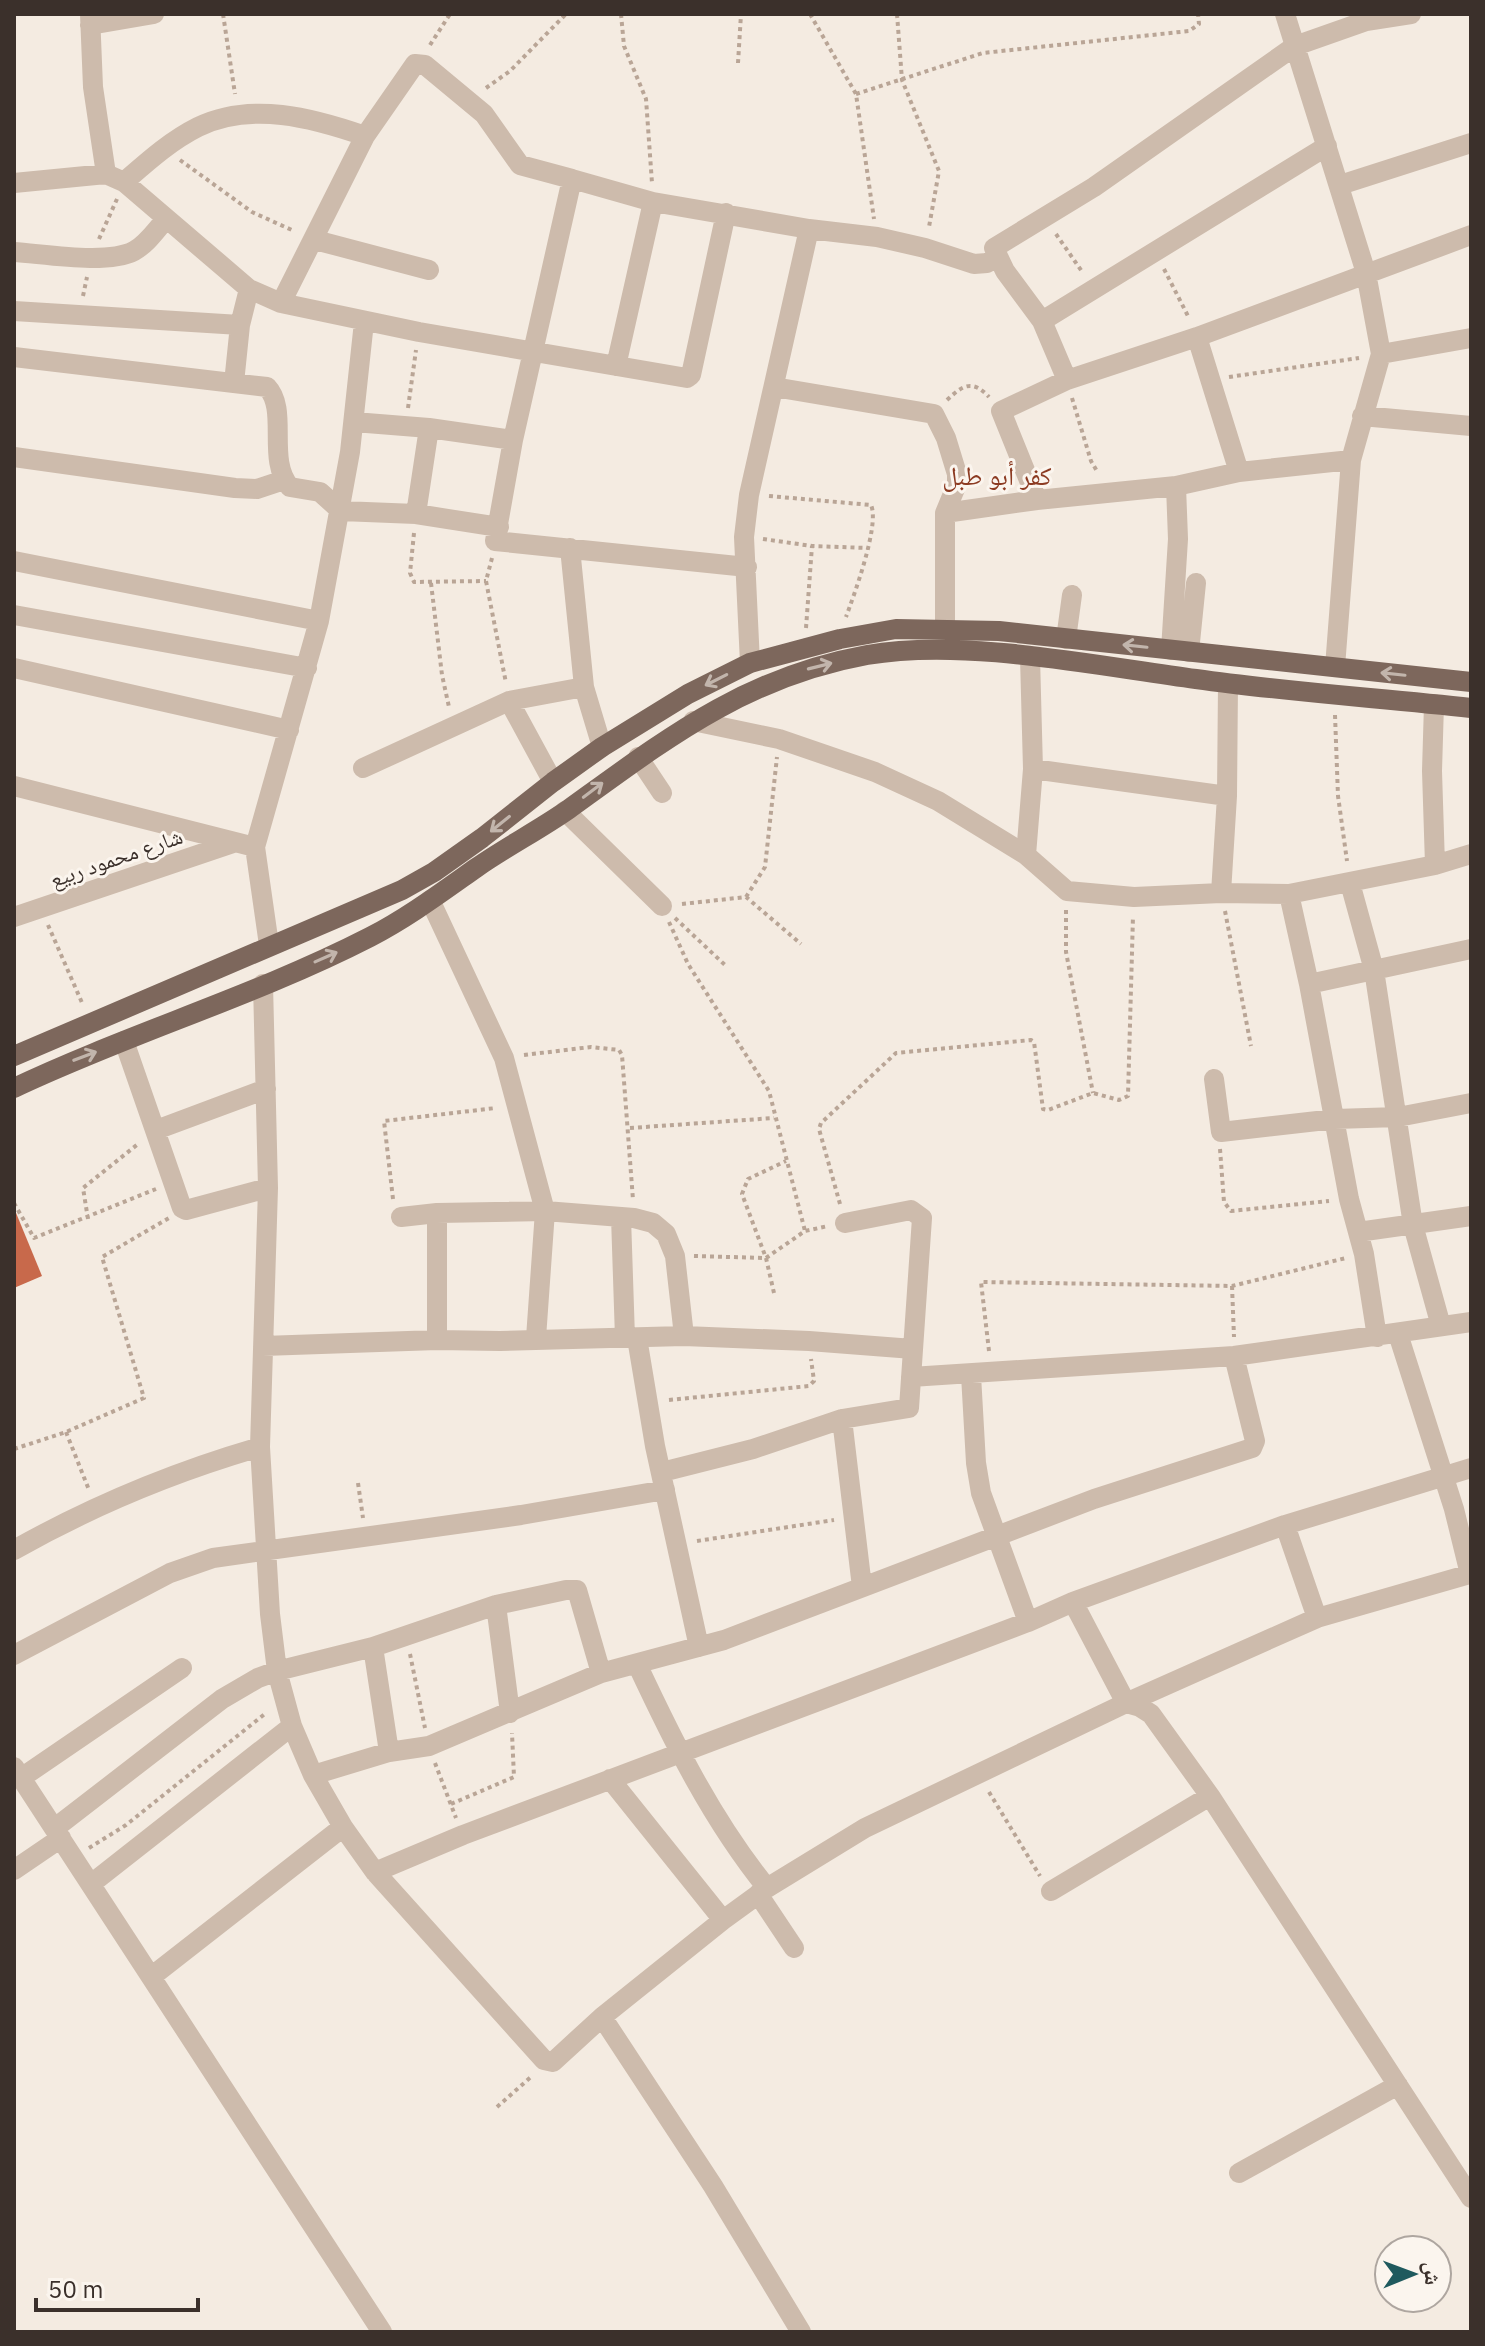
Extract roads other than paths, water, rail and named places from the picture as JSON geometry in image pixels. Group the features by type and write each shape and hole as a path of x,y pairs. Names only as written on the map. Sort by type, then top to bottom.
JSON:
{"main road":[{"path":"14,1056 357,910 434,872 602,747 688,694 750,663 804,647 896,629 945,629 1471,682"},
{"path":"14,1088 372,936 565,811 693,721 724,704 810,668 870,655 925,650 1030,657 1228,684 1471,708"}],"street":[{"path":"154,14 90,20 93,87 115,178 249,289 281,303 419,332 691,377 726,213"},
{"path":"1285,14 1366,273 1381,354 1351,460 1335,667"},
{"path":"1067,380 1042,321 1029,306 994,248 1094,187 1295,46 1366,18 1411,14"},
{"path":"281,303 365,136 417,63 425,65 484,114 520,165 653,202 809,229 877,237 974,264 987,263 997,257"},
{"path":"14,183 115,178 201,126 239,117 291,115 365,136"},
{"path":"1340,185 1471,143"},
{"path":"1042,321 1327,146"},
{"path":"572,179 513,440 496,542 747,567"},
{"path":"616,366 653,202"},
{"path":"14,252 124,255 146,242 166,219"},
{"path":"750,663 744,537 749,495 809,229"},
{"path":"1037,500 1001,411 1067,380 1197,337 1471,235"},
{"path":"315,240 429,270"},
{"path":"234,383 240,325 249,289"},
{"path":"14,311 240,325"},
{"path":"269,945 255,847 319,621 341,511 364,322"},
{"path":"1197,337 1239,472"},
{"path":"1381,354 1471,338"},
{"path":"14,357 267,387 272,392 278,458 284,480 290,487 320,492 341,511 416,514 499,527"},
{"path":"774,387 934,414 946,438 957,474 957,484 945,513 945,629"},
{"path":"1362,416 1471,426"},
{"path":"354,422 429,428 513,440"},
{"path":"416,514 429,428"},
{"path":"14,457 235,488 257,489 284,480"},
{"path":"945,513 1176,486 1239,472 1351,460"},
{"path":"1176,486 1180,651"},
{"path":"570,548 584,687 602,747"},
{"path":"14,561 319,621"},
{"path":"1180,651 1196,583"},
{"path":"1066,639 1072,595"},
{"path":"14,615 307,668"},
{"path":"1026,855 1033,769 1030,657"},
{"path":"14,668 289,730"},
{"path":"1221,893 1227,796 1228,684"},
{"path":"363,768 509,701 584,687"},
{"path":"509,701 553,782"},
{"path":"1434,704 1432,771 1435,865"},
{"path":"693,721 779,739 875,772 925,795 1026,855 1067,891 1134,897 1289,894 1435,865 1471,854"},
{"path":"638,757 662,793"},
{"path":"1033,769 1227,796"},
{"path":"14,786 255,847"},
{"path":"565,811 662,906"},
{"name":"شارع محمود ربيع","path":"14,917 233,843"},
{"path":"1350,883 1374,970 1413,1225 1441,1326"},
{"path":"263,984 268,1188 260,1447 270,1614 277,1671 292,1726 313,1775 343,1827 375,1872 544,2060 549,2061 558,2060 602,2017 723,1920 763,1891 865,1828 1126,1703 1317,1618 1470,1574 1443,1476 1388,1336 1349,1199 1289,894"},
{"path":"430,900 504,1058 545,1211 536,1338"},
{"path":"1309,984 1471,949"},
{"path":"124,1041 184,1210 268,1188"},
{"path":"1214,1079 1221,1132 1335,1119 1398,1117 1471,1103"},
{"path":"156,1130 266,1089"},
{"path":"14,1655 170,1573 213,1558 521,1515 663,1481 842,1419 909,1408 921,1216 911,1210 845,1223"},
{"path":"401,1217 437,1213 545,1211 628,1218 659,1226 666,1234 675,1256 684,1336"},
{"path":"437,1213 437,1340"},
{"path":"1358,1232 1471,1216"},
{"path":"628,1218 631,1338 649,1401 699,1647"},
{"path":"911,1377 1234,1356 1471,1322"},
{"path":"263,1346 684,1336 913,1349"},
{"path":"313,1775 389,1752 429,1746 601,1673 724,1640 1094,1499 1254,1446 1234,1356"},
{"path":"982,1374 976,1463 981,1493 1028,1622"},
{"path":"842,1419 862,1587"},
{"path":"14,1550 96,1507 170,1476 260,1447"},
{"path":"375,1872 679,1752 1028,1622 1073,1602 1285,1525 1471,1468"},
{"path":"1285,1525 1317,1618"},
{"path":"14,1870 222,1699 238,1688 277,1671 373,1647 496,1605 577,1590 601,1673"},
{"path":"1073,1602 1126,1703 1151,1714 1210,1796 1471,2198"},
{"path":"496,1605 510,1713"},
{"path":"373,1647 389,1752"},
{"path":"637,1664 712,1813 763,1891 794,1948"},
{"path":"182,1668 18,1773 382,2332"},
{"path":"91,1884 292,1726"},
{"path":"610,1779 723,1920"},
{"path":"1051,1891 1210,1796"},
{"path":"151,1977 343,1827"},
{"path":"602,2017 713,2186 801,2332"},
{"path":"1239,2173 1398,2085"}],"district":[{"name":"كفر أبو طبل","path":"997,475"}]}
